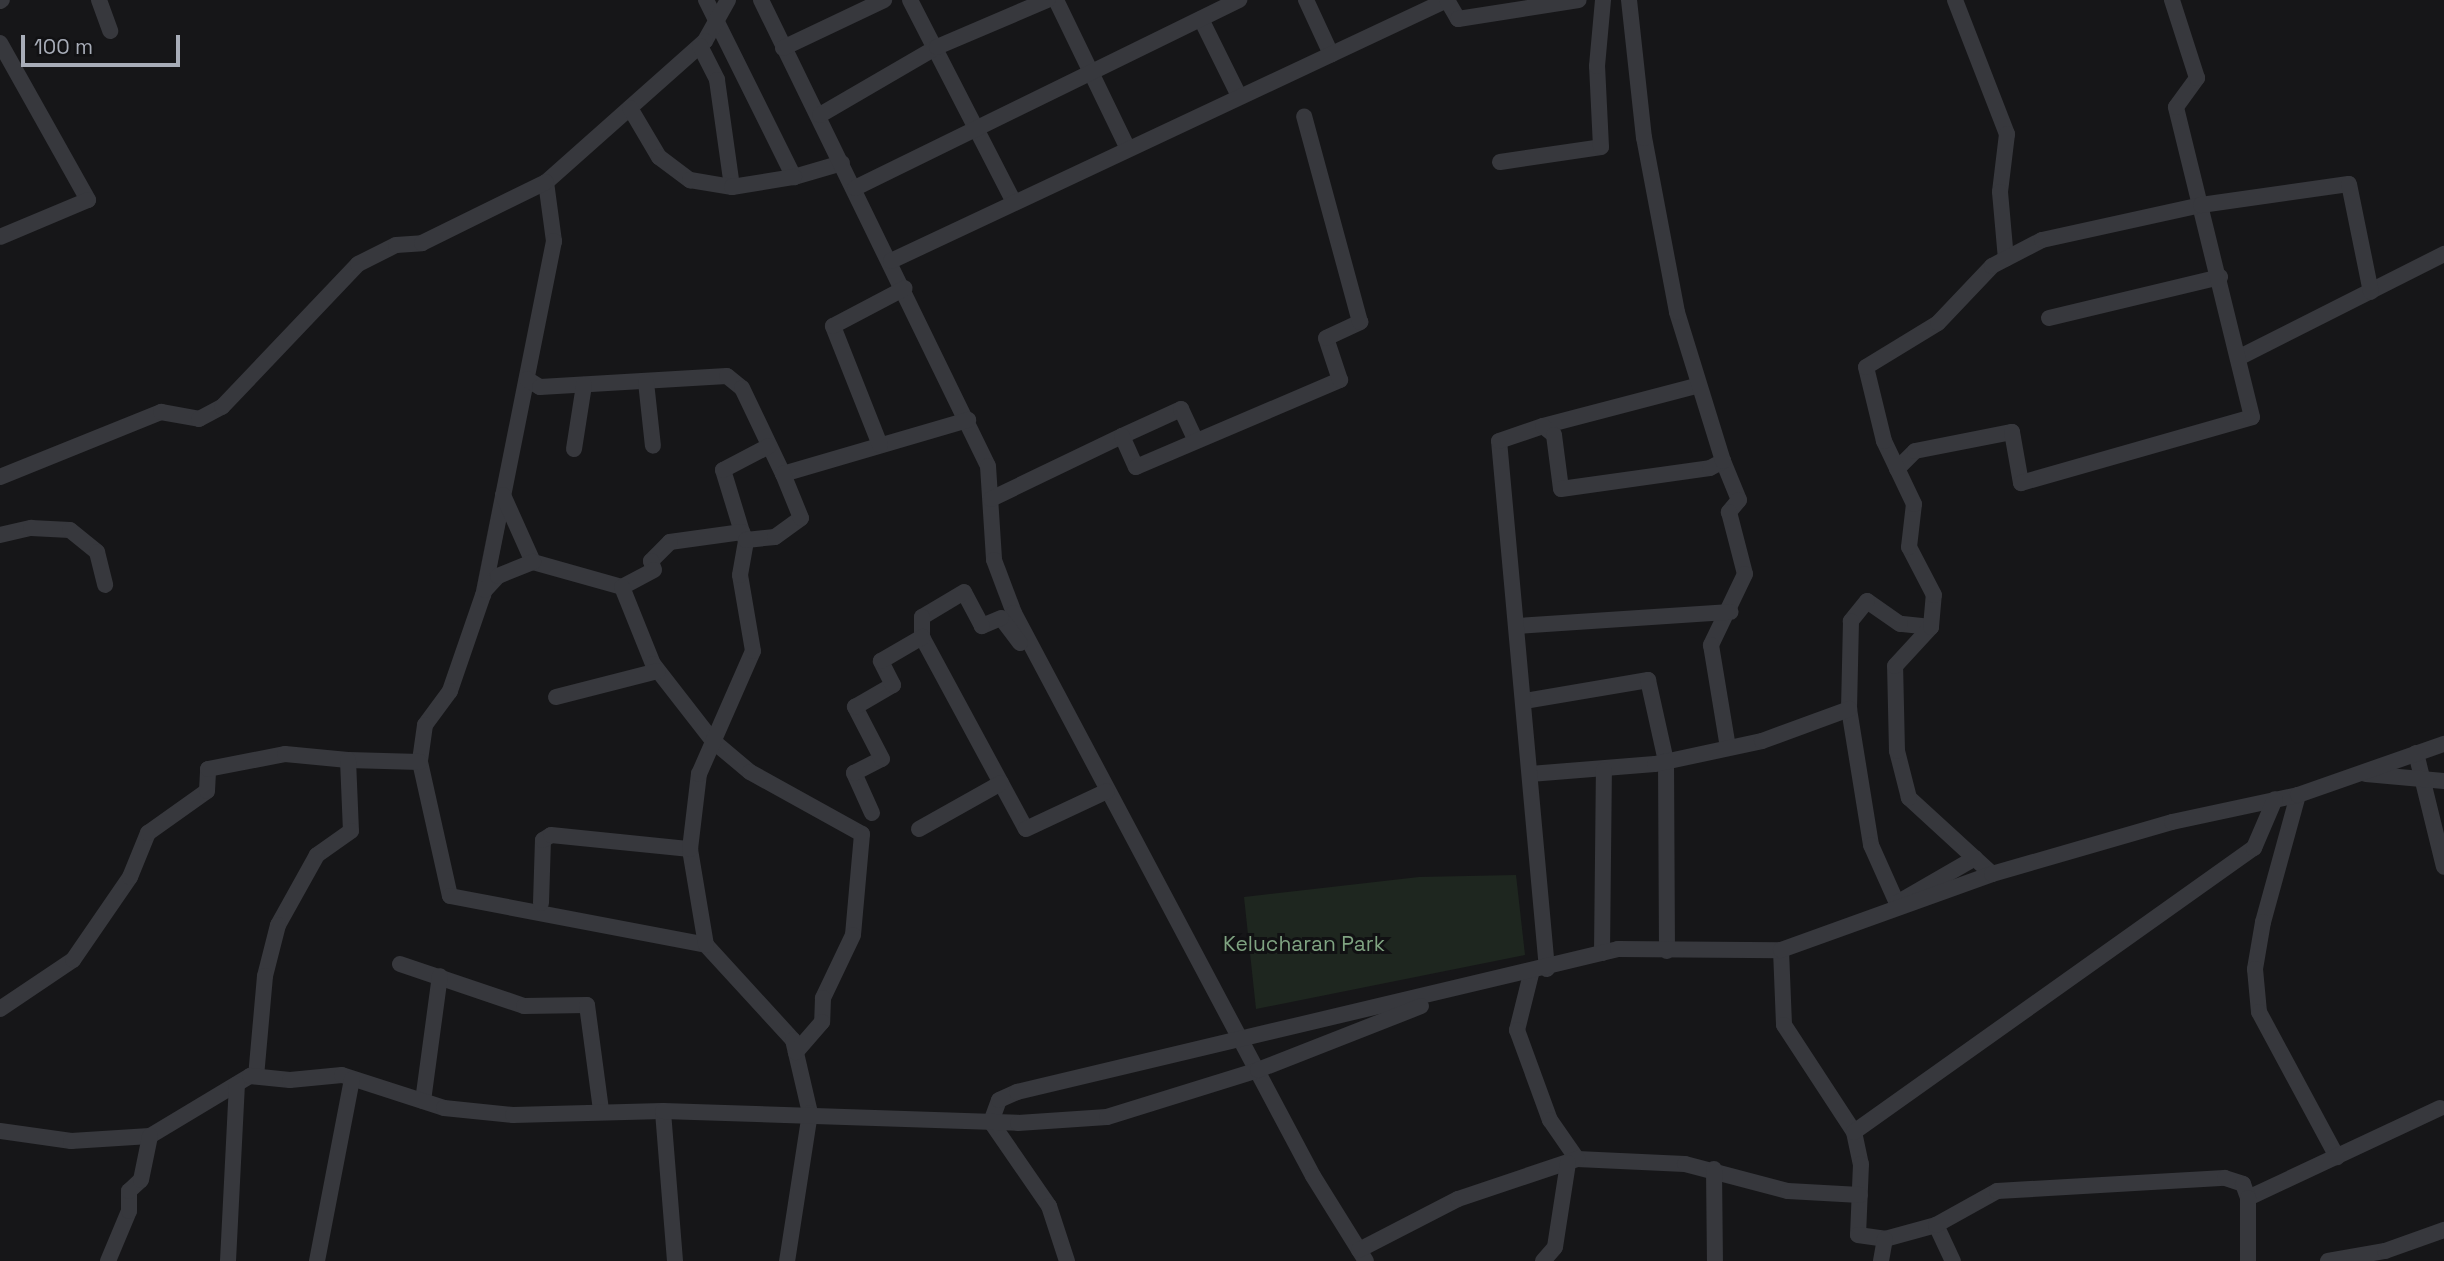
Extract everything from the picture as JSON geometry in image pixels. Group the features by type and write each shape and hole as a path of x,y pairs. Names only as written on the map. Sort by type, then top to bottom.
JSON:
{"street":[{"path":"99,0 110,31"},
{"path":"706,0 794,177"},
{"path":"0,477 161,412 198,419 222,407 358,264 396,244 422,243 546,182 700,46 717,26 728,0"},
{"path":"761,0 905,288 988,466 1000,582 1107,792 1245,1037 1258,1070 1363,1256 1458,1199 1573,1161 1714,1169 1788,1191 1860,1195"},
{"path":"783,48 884,0"},
{"path":"909,0 937,47 1014,202"},
{"path":"820,115 937,47 1047,0"},
{"path":"1056,0 1128,149"},
{"path":"855,188 1239,0"},
{"path":"1306,0 1331,54"},
{"path":"891,261 1447,0 1458,19 1578,0"},
{"path":"1500,162 1601,148 1597,66 1603,0"},
{"path":"1629,0 1644,138 1677,312 1723,461 1739,500 1729,512 1745,573 1731,612 1711,645 1728,748"},
{"path":"1955,0 2007,134 2000,192 2006,258"},
{"path":"1897,469 1915,451 2012,432 2021,483 2252,417 2220,277 2176,107 2197,78 2172,0"},
{"path":"1201,19 1239,96"},
{"path":"0,43 88,200 0,237"},
{"path":"700,46 717,80 732,187"},
{"path":"630,108 670,165 690,180 732,187 794,177 842,163"},
{"path":"1122,436 1136,467 1340,380 1326,338 1360,322 1304,116"},
{"path":"546,182 554,241 484,592 450,691 425,725 420,762 450,896 706,945"},
{"path":"1992,874 1909,798 1897,751 1895,666 1931,627 1934,595 1909,547 1914,505 1897,469 1866,368 1938,323 2006,258 2042,240 2201,205 2348,184 2371,292"},
{"path":"2238,358 2444,254"},
{"path":"2049,318 2220,277"},
{"path":"880,445 833,327 905,288"},
{"path":"484,592 498,576 533,562 622,587 654,570 651,561 670,542 744,536 775,537 801,518 742,388 727,376 540,387 527,379"},
{"path":"646,382 653,446"},
{"path":"574,449 584,385"},
{"path":"1547,969 1518,626 1499,441 1543,426 1699,385"},
{"path":"992,499 1181,409 1196,441"},
{"path":"783,474 968,420"},
{"path":"1543,426 1554,435 1561,489 1710,468 1723,461"},
{"path":"769,446 723,470 744,536 740,575 752,651 699,774 691,849 706,945 793,1040 796,1052 810,1113 787,1261"},
{"path":"503,495 533,562"},
{"path":"0,535 31,528 70,530 97,552 105,585"},
{"path":"622,587 658,671 713,741 750,772 862,834 853,935 823,998 822,1022 796,1052"},
{"path":"1020,643 1001,618 982,626 964,592 922,617 922,637 1026,829 1107,792"},
{"path":"1931,627 1900,624 1867,601 1851,621 1849,709 1871,845 1897,903 1975,858"},
{"path":"1518,626 1731,612"},
{"path":"872,813 855,774 882,759 855,707 893,685 881,661 922,637"},
{"path":"556,697 658,671"},
{"path":"1524,701 1648,680 1666,761 1667,951"},
{"path":"1530,774 1604,770 1666,761 1728,748 1849,709"},
{"path":"990,1122 999,1100 1017,1092 1245,1037 1531,974 1602,953 1781,950 1992,874 2298,795 2444,744"},
{"path":"2416,753 2444,867"},
{"path":"0,1009 73,960 130,877 148,833 207,791 208,769 285,754 348,760 420,762"},
{"path":"256,1076 263,988 278,925 317,855 351,831 348,760"},
{"path":"1602,953 1604,770"},
{"path":"2364,774 2444,781"},
{"path":"919,829 1001,783"},
{"path":"2298,795 2263,922 2255,969 2259,1012 2337,1157"},
{"path":"1854,1132 2254,848 2276,799"},
{"path":"541,903 543,840 551,835 691,849"},
{"path":"1781,950 1784,1026 1854,1132 1860,1195 1858,1235 1885,1239 1936,1225 1997,1191 2225,1178 2243,1184 2248,1198 2248,1261"},
{"path":"400,964 524,1006 587,1005 601,1110"},
{"path":"1531,974 1517,1030 1550,1120 1573,1161 1553,1254 1543,1261"},
{"path":"423,1101 440,976"},
{"path":"0,1132 71,1141 150,1136 237,1084 256,1076 352,1079 423,1101 513,1115 601,1110 810,1113 990,1122 1107,1117 1258,1070 1466,989"},
{"path":"317,1261 352,1079"},
{"path":"228,1261 237,1084"},
{"path":"2248,1198 2443,1109"},
{"path":"663,1111 675,1261"},
{"path":"990,1122 1049,1206 1067,1261"},
{"path":"108,1261 129,1211 129,1191 141,1180 150,1136"},
{"path":"1714,1169 1715,1261"},
{"path":"1936,1225 1953,1261"},
{"path":"2335,1260 2385,1251 2444,1230"},
{"path":"1881,1261 1885,1239"}],"green space":[{"name":"Kelucharan Park","path":"1516,875 1525,955 1256,1009 1244,897 1419,877"}]}
